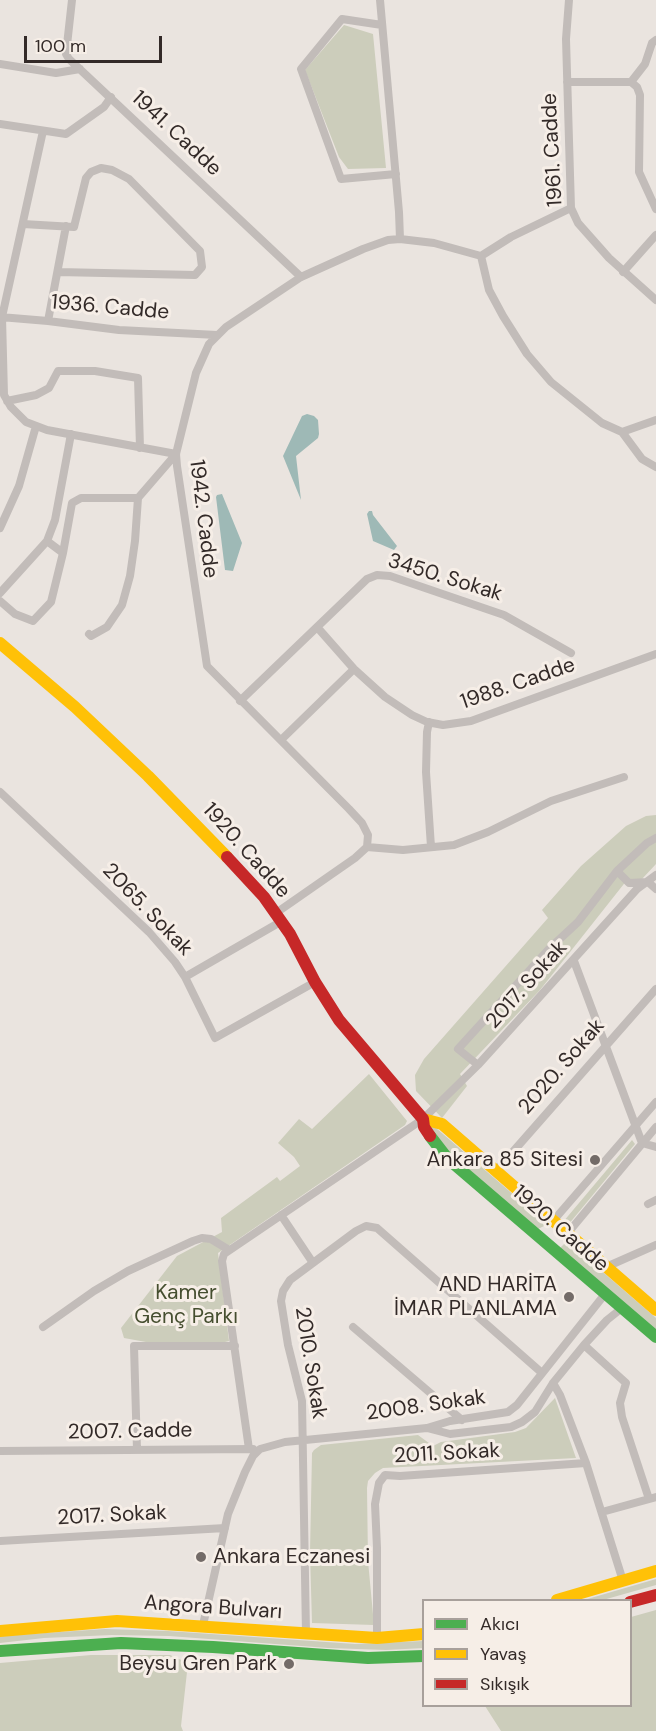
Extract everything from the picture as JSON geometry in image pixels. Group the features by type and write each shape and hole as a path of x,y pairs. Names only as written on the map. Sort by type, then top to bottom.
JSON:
{"main road":[{"name":"1920. Cadde","path":"0,643 75,708 165,792 252,884 279,917 315,982 354,1038 423,1119 428,1134 447,1158 656,1337"},
{"name":"1920. Cadde","path":"423,1119 442,1124 656,1310"},
{"path":"540,1236 553,1221"},
{"path":"555,1249 567,1234"},
{"path":"560,1599 656,1571"},
{"path":"632,1601 656,1594"},
{"name":"Angora Bulvarı","path":"1,1627 117,1621 377,1638 422,1634"},
{"name":"Angora Bulvarı","path":"0,1651 121,1643 368,1658 422,1656"}],"street":[{"name":"1941. Cadde","path":"72,0 66,54 301,277"},
{"path":"380,0 400,239"},
{"name":"1961. Cadde","path":"569,0 566,39 571,208 578,223 623,272 656,300"},
{"path":"382,26 342,18 301,69 341,179 396,174"},
{"path":"631,82 645,64 652,43 656,40"},
{"path":"0,64 56,73 80,69"},
{"path":"567,82 631,82 637,87 640,95 639,172 656,209"},
{"path":"0,124 66,134 104,107 111,97"},
{"path":"43,130 1,317 4,395 10,407 26,422 47,430 176,454"},
{"path":"23,224 74,227 86,178 91,172 101,168 112,170 129,179 200,251 202,267 195,275 58,272"},
{"path":"571,208 511,237 481,256 489,290 527,354 551,382 602,423 622,432 642,459 656,467"},
{"path":"48,321 66,226"},
{"path":"623,272 656,235"},
{"name":"1942. Cadde","path":"367,847 368,835 362,823 207,666 177,476 176,454 196,373 206,351 217,335 248,311 301,277 376,244 400,239 434,243 481,256"},
{"name":"1936. Cadde","path":"1,317 119,330 217,335"},
{"path":"7,401 36,394 49,388 58,371 94,371 138,378 140,448"},
{"path":"622,432 656,420"},
{"path":"0,528 19,486 36,426"},
{"path":"0,593 47,541 55,520 71,434"},
{"path":"89,634 91,636 107,627 122,605 130,576 138,498 176,454"},
{"path":"0,601 15,614 33,621 51,602 72,503 81,498 138,498"},
{"path":"47,541 63,553"},
{"name":"3450. Sokak","path":"240,701 367,579 377,574 504,615 571,653"},
{"name":"1988. Cadde","path":"317,627 354,669 398,707 429,722 443,725 471,721 656,654"},
{"path":"281,740 354,669"},
{"path":"429,722 426,772 431,847"},
{"path":"279,917 367,847 403,850 454,845 489,832 551,801 624,777"},
{"name":"2065. Sokak","path":"0,792 149,932 185,977 279,917"},
{"path":"478,1065 458,1049 549,949 578,922 617,871 647,843 656,838"},
{"path":"617,871 629,883 648,882 656,889"},
{"name":"2017. Sokak","path":"230,1250 423,1119 478,1065 637,890 656,875"},
{"path":"574,961 642,1143"},
{"path":"185,977 215,1038 315,982"},
{"name":"2020. Sokak","path":"496,1171 656,988"},
{"path":"553,1221 656,1102"},
{"path":"567,1234 642,1143 655,1131 636,1125"},
{"path":"642,1143 656,1147"},
{"path":"281,1215 313,1263"},
{"name":"2010. Sokak","path":"306,1634 302,1401 288,1345 281,1301 283,1291 290,1280 356,1231 366,1226 377,1228 542,1373"},
{"path":"43,1327 94,1291 128,1271 193,1241 202,1238 211,1239 230,1250 224,1254 222,1261 249,1449"},
{"path":"606,1267 656,1245"},
{"name":"2008. Sokak","path":"260,1449 285,1442 427,1428 508,1412 517,1405 605,1294"},
{"path":"427,1428 450,1434 511,1427 522,1422 535,1412 553,1383 584,1344 622,1308"},
{"path":"353,1327 462,1420"},
{"path":"584,1344 626,1383 620,1403 622,1417 652,1498 603,1512"},
{"path":"137,1450 134,1347 235,1346"},
{"path":"553,1383 560,1395 586,1463 623,1581"},
{"path":"203,1625 228,1514 244,1472 260,1449"},
{"name":"2007. Cadde","path":"0,1451 260,1449"},
{"name":"2011. Sokak","path":"377,1638 375,1504 379,1484 385,1475 400,1476 586,1463"},
{"name":"2017. Sokak","path":"0,1540 225,1528"}],"green space":[{"path":"344,25 373,34 386,168 348,169 339,157 305,70"},
{"path":"656,815 656,864 642,879 627,880 540,990 460,1074 467,1086 442,1118 416,1091 415,1075 424,1059 548,918 542,910 581,866 626,826 646,816"},
{"name":"Kamer Genç Parkı","path":"369,1074 407,1121 405,1125 218,1253 229,1341 221,1343 146,1342 124,1338 121,1328 177,1256 222,1232 221,1218 277,1177 280,1181 300,1166 294,1157 278,1143 299,1119 312,1129"},
{"path":"429,1126 436,1128 543,1220 544,1226 538,1229 449,1154"},
{"path":"632,1140 635,1144 568,1225 563,1222"},
{"path":"567,1241 656,1318 656,1331 561,1249"},
{"path":"555,1398 576,1458 383,1468 375,1473 368,1481 367,1488 368,1561 374,1625 312,1623 310,1553 312,1453 314,1450 321,1445 418,1435 433,1446 441,1442 515,1432 526,1428"},
{"path":"656,1579 656,1585 607,1599 587,1599"},
{"path":"656,1610 656,1731 501,1731 486,1707 632,1707 632,1617"},
{"path":"105,1629 355,1644 422,1641 422,1648 386,1650 328,1648 169,1636 112,1635 44,1638 0,1643 0,1636"},
{"path":"91,1655 170,1655 188,1663 181,1726 183,1731 0,1731 0,1663"}],"water":[{"path":"307,414 318,420 319,434 318,438 296,456 301,500 283,456 302,416"},
{"path":"222,494 242,543 233,571 225,570 216,497"},
{"path":"372,511 397,546 394,550 373,541 367,514"}],"traffic: fast":[{"path":"430,1136 447,1158 656,1337"},
{"path":"0,1651 121,1643 368,1658 422,1656"}],"traffic: slow":[{"path":"0,643 75,707 148,776 227,857"},
{"path":"423,1119 442,1124 656,1310"},
{"path":"560,1599 656,1571"},
{"path":"0,1631 117,1621 377,1638 422,1634"}],"traffic: jam":[{"path":"227,857 264,897 290,934 315,982 339,1020 423,1119 424,1127 430,1136"},
{"path":"632,1601 656,1595"}],"place":[{"name":"Ankara 85 Sitesi","path":"595,1160"},
{"name":"AND HARİTA İMAR PLANLAMA","path":"569,1297"},
{"name":"Ankara Eczanesi","path":"201,1557"},
{"name":"Beysu Gren Park","path":"289,1664"}]}
